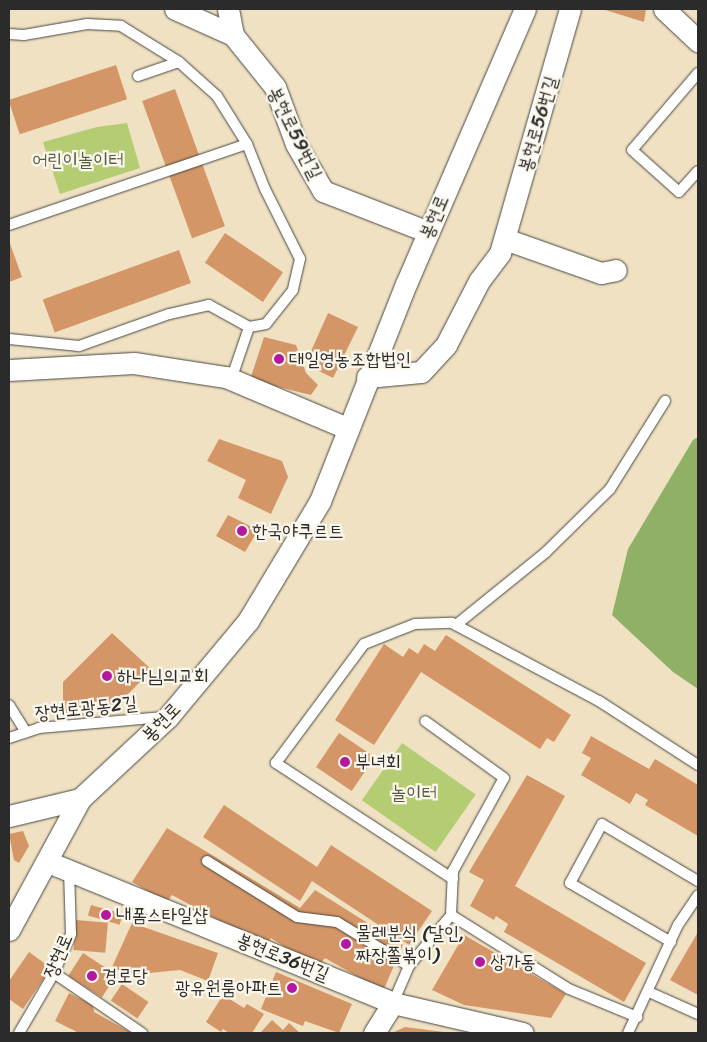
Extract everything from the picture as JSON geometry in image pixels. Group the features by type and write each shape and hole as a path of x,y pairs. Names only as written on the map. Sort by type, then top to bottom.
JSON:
{"street":[{"name":"봉현로59번길","path":"175,9 233,35 275,87 296,144 323,191 428,232"},
{"name":"봉현로59번길","path":"228,9 233,35"},
{"name":"봉현로","path":"9,930 48,862 80,799 168,717 248,621 320,501 367,377 525,9"},
{"name":"봉현로56번길","path":"367,377 421,372 446,345 479,281 500,253 570,9"},
{"path":"664,9 698,41"},
{"path":"505,238 601,273 616,270"},
{"path":"9,370 134,363 230,380 347,428"},
{"path":"9,816 80,799"},
{"name":"봉현로36번길","path":"48,862 69,872 148,901 393,1003 523,1033"},
{"path":"374,1033 393,1003"}],"lane":[{"path":"9,43 24,36 87,24 121,26 179,62 217,96 247,144 264,188 300,259 293,290 266,324 249,327 209,305 169,314 78,346 9,339"},
{"path":"9,34 24,36"},
{"path":"138,76 179,62"},
{"path":"698,73 632,150 679,192 698,170"},
{"path":"9,225 247,144"},
{"path":"230,380 249,327"},
{"path":"456,625 546,552 610,489 666,401"},
{"path":"452,879 276,762 364,644 415,624 456,625 598,702 698,765"},
{"path":"9,705 26,732"},
{"name":"장현로광동2길","path":"9,738 39,728 168,717"},
{"path":"393,1003 409,966 451,915 453,871 504,778 425,721"},
{"path":"671,942 570,883 602,824 698,881"},
{"path":"207,861 297,918 337,922 409,966"},
{"name":"장현로","path":"19,1033 54,973 71,934 69,872"},
{"path":"628,1033 671,942 698,894"},
{"path":"451,915 569,989 637,1017"},
{"path":"54,973 142,1033"},
{"path":"648,992 698,1014"}],"green space":[{"name":"어린이놀이터","path":"127,123 140,168 60,194 43,142 97,127"},
{"path":"698,437 698,689 673,672 612,615 628,549 693,440"},
{"name":"놀이터","path":"402,743 476,795 436,852 362,800"}],"building":[{"path":"602,9 646,9 644,22"},
{"path":"116,65 127,99 20,134 9,100"},
{"path":"175,89 225,226 192,238 142,101"},
{"path":"225,233 283,272 263,302 205,263"},
{"path":"9,241 22,277 9,282"},
{"path":"179,250 191,283 55,332 43,300"},
{"path":"328,313 358,327 333,378 313,368 308,358"},
{"name":"대일영농조합법인","path":"264,337 296,345 306,373 318,385 311,395 250,380"},
{"path":"219,439 282,461 288,477 271,514 238,498 246,480 207,461"},
{"name":"한국야쿠르트","path":"228,515 250,526 257,522 268,527 261,538 255,535 245,552 216,536"},
{"name":"하나님의교회","path":"112,633 152,670 111,711 103,699 83,716 72,716 63,711 63,682"},
{"path":"446,635 571,715 554,742 547,738 540,749 421,672 374,745 335,720 384,644 403,657 409,648 418,654 424,644 435,651"},
{"name":"부녀회","path":"339,733 375,757 352,791 316,767"},
{"path":"591,736 649,769 655,759 698,785 698,836 645,805 648,800 636,793 630,804 581,775 591,758 582,753"},
{"path":"527,775 565,796 515,886 646,963 624,1002 504,932 508,924 496,916 494,920 470,906 484,880 469,872"},
{"path":"224,805 317,867 331,845 432,911 409,945 312,881 300,901 203,837"},
{"path":"167,828 300,908 315,890 403,945 383,991 325,958 317,968 271,938 266,946 172,895 167,902 132,882"},
{"path":"23,831 29,846 19,863 14,860 9,834"},
{"name":"내폼스타일샵","path":"91,905 123,914 120,925 88,916"},
{"path":"76,920 108,923 105,953 73,950"},
{"path":"132,923 218,953 208,981 180,970 128,975 112,967"},
{"path":"698,932 698,995 670,980"},
{"name":"상가동","path":"464,935 566,994 551,1018 464,1005 432,990"},
{"path":"29,952 51,968 23,1009 9,999 9,981"},
{"name":"경로당","path":"83,953 117,975 102,997 68,976"},
{"name":"광유원룸아파트","path":"276,972 352,1004 339,1033 305,1021 303,1026 261,1009"},
{"path":"122,984 149,1002 137,1018 111,1001"},
{"path":"69,993 93,1005 94,1012 132,1033 79,1033 55,1021"},
{"path":"223,995 244,1008 247,1004 264,1014 252,1033 229,1033 223,1029 221,1032 206,1022"},
{"path":"272,1020 283,1030 289,1023 300,1033 260,1033"},
{"path":"405,1027 444,1032 444,1033 392,1033"}],"place":[{"name":"대일영농조합법인","path":"279,359"},
{"name":"한국야쿠르트","path":"242,531"},
{"name":"하나님의교회","path":"107,676"},
{"name":"부녀회","path":"345,762"},
{"name":"내폼스타일샵","path":"106,915"},
{"name":"물레분식 (달인, 짜장쫄볶이)","path":"346,944"},
{"name":"상가동","path":"480,962"},
{"name":"경로당","path":"92,976"},
{"name":"광유원룸아파트","path":"292,988"}]}
